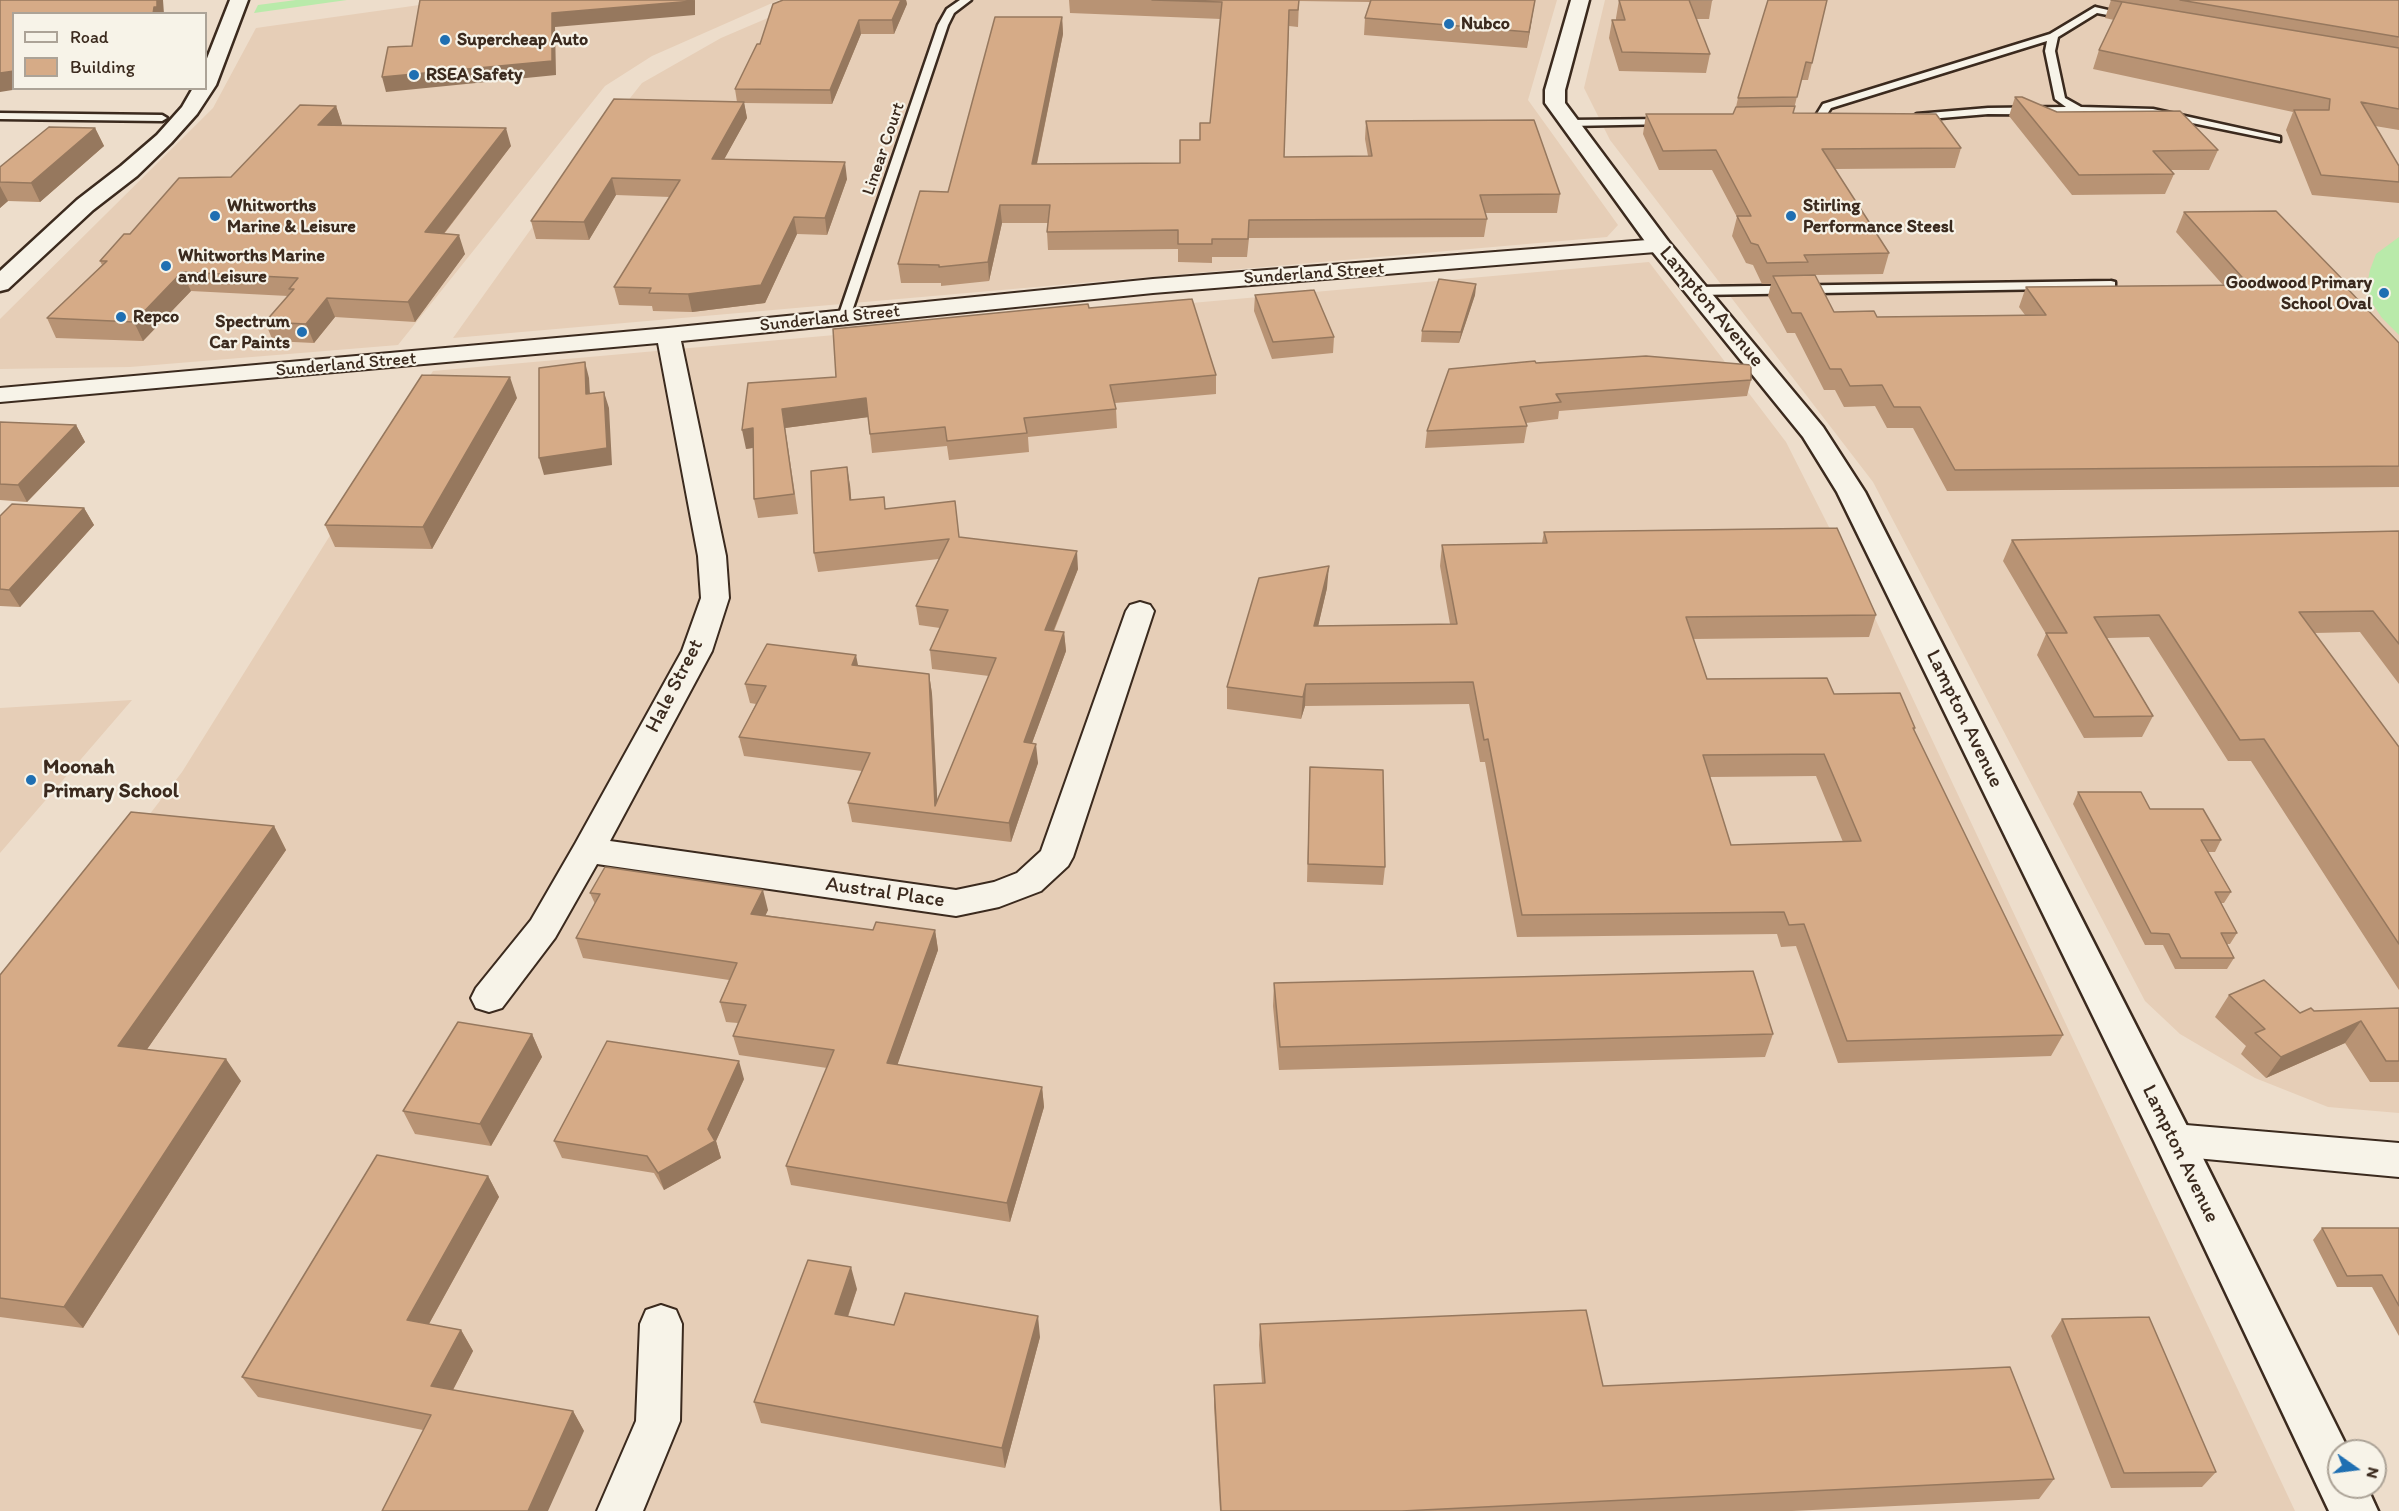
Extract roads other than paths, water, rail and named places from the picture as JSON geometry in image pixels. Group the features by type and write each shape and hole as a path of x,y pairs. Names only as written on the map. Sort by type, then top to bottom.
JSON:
{"street":[{"path":"207,80 239,0"},
{"name":"Lampton Avenue","path":"1580,0 1555,90 1555,103 1660,246 1814,433 1851,492 2174,1140 2327,1456"},
{"path":"85,205 109,175 162,118 179,90"},
{"path":"0,284 85,205 129,171 164,139 190,110 202,90"},
{"name":"Sunderland Street","path":"0,395 668,335 1165,285 1660,246"},
{"name":"Hale Street","path":"489,998 543,929 588,850 696,651 715,598 712,556 668,335"},
{"name":"Austral Place","path":"588,850 956,903 999,894 1029,882 1056,856 1140,611"},
{"path":"2174,1140 2399,1160"},
{"path":"620,1511 658,1422 661,1324"}],"lane":[{"name":"Linear Court","path":"844,317 943,25 950,10 966,0"},
{"path":"1794,120 1823,120 1827,106 2053,36 2095,10 2142,18"},
{"path":"2053,36 2050,51 2060,99 2078,110"},
{"path":"1906,118 1988,111 2153,112 2276,138"},
{"path":"0,116 162,118"},
{"path":"1570,123 1676,122"},
{"path":"1698,291 2110,285"}],"place":[{"name":"Nubco","path":"1449,24"},
{"name":"Supercheap Auto","path":"445,40"},
{"name":"RSEA Safety","path":"414,75"},
{"name":"Whitworths Marine & Leisure","path":"215,216"},
{"name":"Stirling Performance Steesl","path":"1791,216"},
{"name":"Whitworths Marine and Leisure","path":"166,266"},
{"name":"Goodwood Primary School Oval","path":"2384,293"},
{"name":"Repco","path":"121,317"},
{"name":"Spectrum Car Paints","path":"302,332"},
{"name":"Moonah Primary School","path":"31,780"}]}
